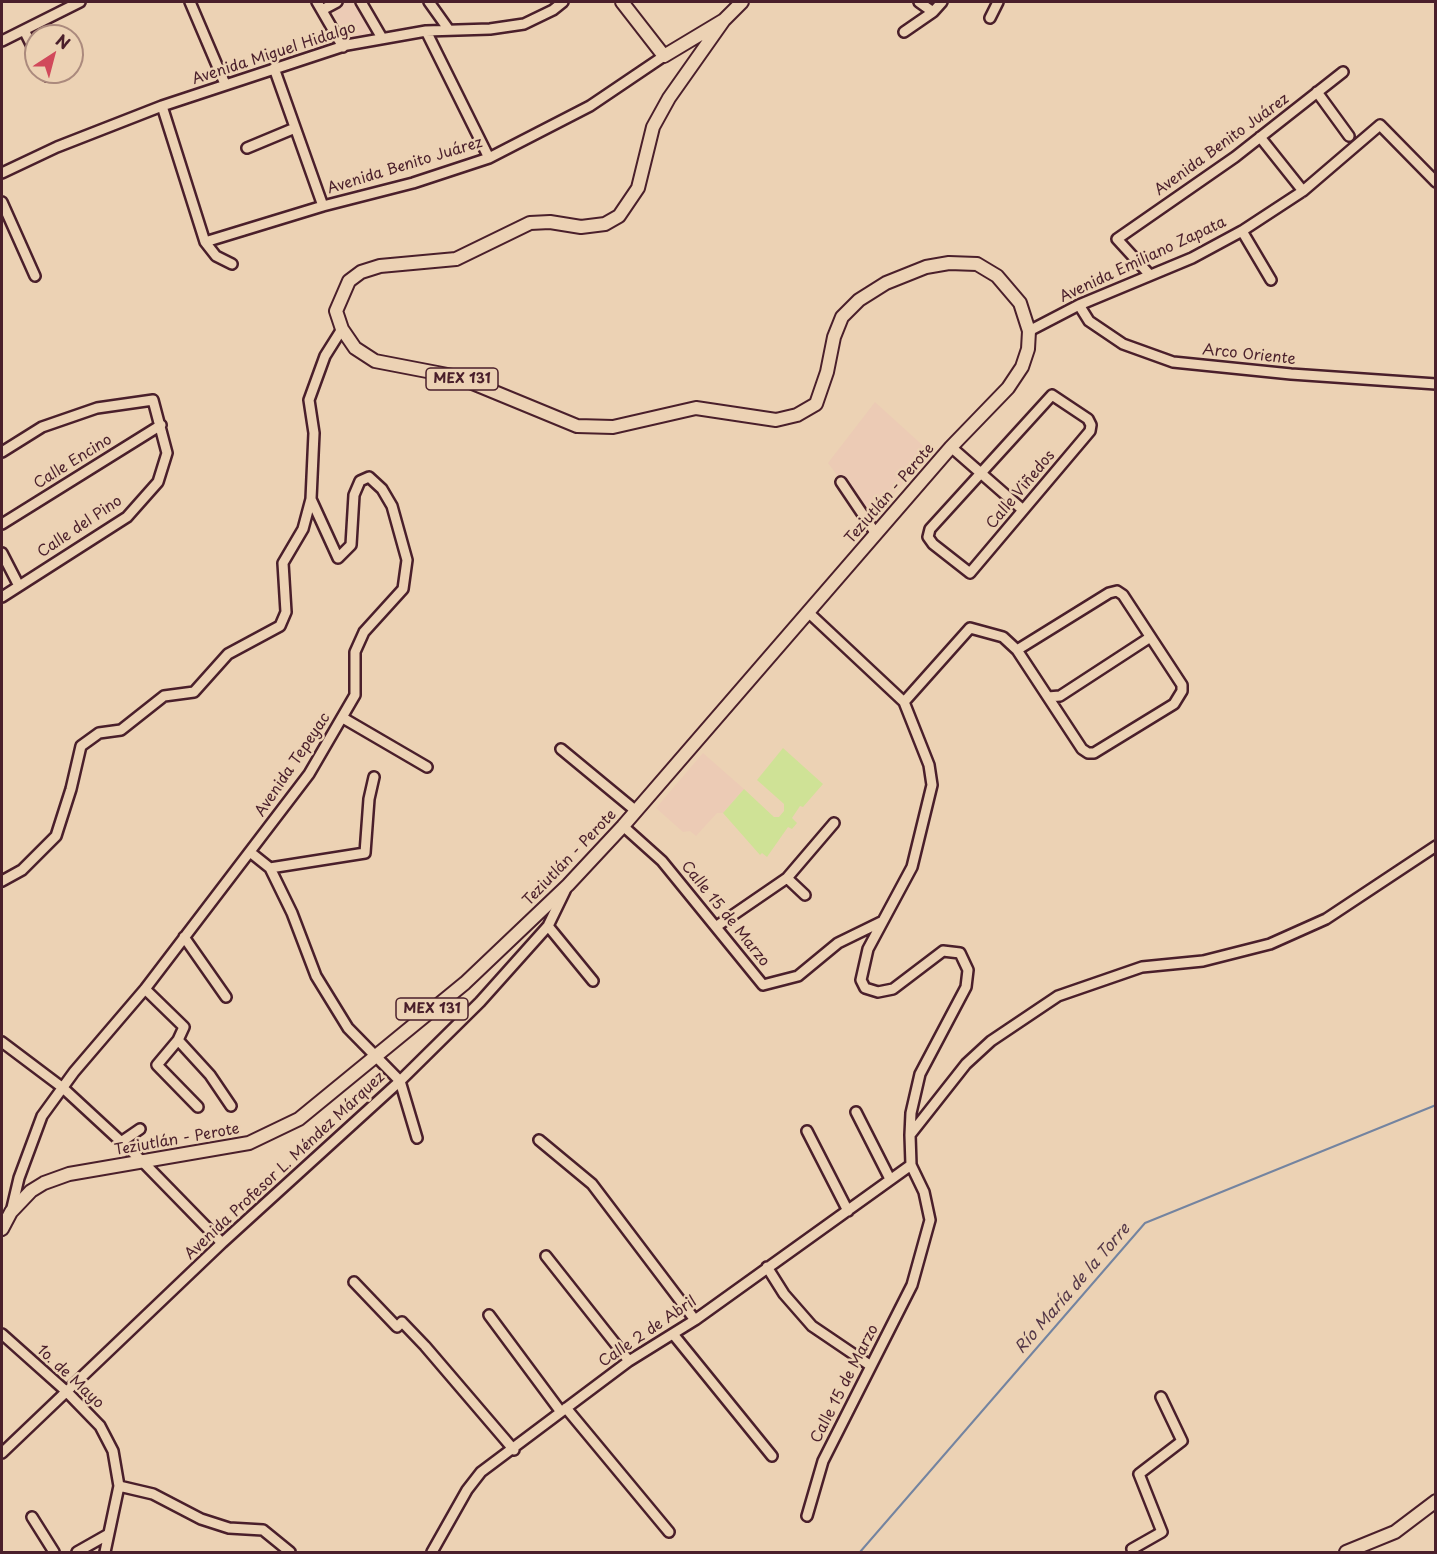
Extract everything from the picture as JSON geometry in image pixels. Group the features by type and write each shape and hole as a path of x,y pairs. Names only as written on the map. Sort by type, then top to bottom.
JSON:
{"main road":[{"path":"622,2 664,56"},
{"name":"Avenida Benito Juárez","path":"664,56 724,20 742,2"},
{"path":"342,329 336,311 349,281 361,272 380,266 456,259 530,223 550,222 581,227 605,224 619,216 638,188 653,127 669,98 724,20"},
{"name":"MEX 131","path":"342,329 355,348 375,361 458,377 577,426 613,428 696,408 776,420 797,415 816,404 822,392 834,337 842,317 859,300 885,283 926,267 950,263 977,264 997,276 1020,303 1029,331"},
{"name":"Teziutlán - Perote","path":"2,1229 10,1212 31,1191 44,1183 69,1174 229,1147 264,1138 299,1119 375,1054 465,983 568,885 623,826 951,447 1008,388 1022,367 1029,331"},
{"path":"1346,1552 1395,1532 1436,1501"}],"street":[{"path":"36,24 80,2"},
{"path":"190,2 225,84"},
{"path":"337,2 323,5 345,46"},
{"path":"362,2 383,37"},
{"path":"429,2 449,30"},
{"path":"546,2 553,10"},
{"name":"Avenida Miguel Hidalgo","path":"2,173 57,147 162,106 345,46 383,37 426,31 490,29 524,24 553,10 563,2"},
{"path":"919,2 933,12"},
{"path":"904,32 933,12 942,2"},
{"path":"990,18 998,2"},
{"path":"2,41 24,30"},
{"path":"426,31 489,158"},
{"name":"Avenida Benito Juárez","path":"205,242 323,206 413,183 489,158 590,106 664,56"},
{"path":"274,68 323,206"},
{"name":"Avenida Benito Juárez","path":"1149,274 1116,239 1260,137 1343,72"},
{"path":"1317,92 1349,136"},
{"path":"162,106 205,242 216,256 232,264"},
{"name":"Avenida Emiliano Zapata","path":"1029,331 1079,305 1192,258 1242,231 1303,191 1380,125 1436,182"},
{"path":"247,148 295,128"},
{"path":"1260,137 1303,191"},
{"path":"2,202 35,276"},
{"path":"1242,231 1271,280"},
{"name":"Arco Oriente","path":"1079,305 1089,321 1123,344 1173,362 1291,374 1436,384"},
{"name":"Avenida Tepeyac","path":"10,1212 19,1178 42,1116 145,989 309,774 355,695 355,652 364,632 403,589 407,560 392,506 382,489 369,477 360,481 354,495 351,545 338,558 311,499 314,433 309,400 325,356 342,329"},
{"name":"Calle Viñedos","path":"1052,395 1088,419 1091,425 1090,431 970,573 933,544 928,537 930,529 979,474 1052,395"},
{"name":"Calle del Pino","path":"2,452 42,428 97,408 153,400 167,453 158,482 127,517 2,597"},
{"name":"Calle Encino","path":"2,524 161,425"},
{"path":"951,447 979,474 1023,510"},
{"path":"841,482 876,534"},
{"path":"2,881 22,870 56,836 71,789 81,746 99,733 121,730 164,696 194,692 228,654 280,626 286,612 283,562 303,529 311,499"},
{"path":"2,553 20,586"},
{"path":"904,702 970,628 1003,637 1017,650 1082,749 1094,753 1174,704 1182,691 1182,685 1149,638 1123,595 1117,591 1109,593 1017,650"},
{"path":"808,612 904,702 929,765 932,785 912,867 868,949 861,980 865,988 878,992 893,989 943,951 960,953 968,970 966,987 920,1074 911,1113 911,1165"},
{"path":"1048,697 1060,696 1149,638"},
{"path":"343,718 427,767"},
{"path":"561,748 636,811"},
{"path":"270,868 365,853 369,799 374,777"},
{"path":"717,926 787,878 834,823"},
{"name":"Calle 15 de Marzo","path":"623,826 662,861 764,985 798,976 837,943 881,922"},
{"path":"910,1135 966,1064 991,1041 1058,996 1142,967 1203,961 1270,944 1326,919 1436,846"},
{"path":"250,852 270,868 292,913 316,976 348,1028 400,1081 417,1138"},
{"path":"787,878 805,895"},
{"name":"Avenida Profesor L. Méndez Márquez","path":"2,1453 222,1243 400,1081 480,1002 548,926 568,885"},
{"path":"548,926 593,981"},
{"path":"184,937 226,997"},
{"path":"145,989 184,1027 178,1040 158,1065 198,1107"},
{"path":"178,1040 210,1075 231,1106"},
{"path":"2,1042 63,1088 142,1161 222,1243"},
{"path":"856,1112 890,1179"},
{"path":"121,1142 140,1129"},
{"path":"807,1131 848,1211"},
{"path":"539,1140 592,1184 695,1320"},
{"name":"Calle 15 de Marzo","path":"807,1516 823,1461 912,1285 930,1220 924,1192 911,1165"},
{"name":"Calle 2 de Abril","path":"432,1552 467,1490 481,1472 514,1450 629,1361 695,1320 911,1165"},
{"path":"546,1256 629,1361"},
{"path":"767,1267 784,1294 812,1326 871,1366"},
{"path":"354,1282 397,1327 402,1322 425,1346 514,1450"},
{"path":"489,1315 563,1410 669,1532"},
{"name":"1o. de Mayo","path":"2,1334 67,1392 100,1426 112,1451 119,1486 105,1552"},
{"path":"673,1334 772,1456"},
{"path":"1133,1552 1132,1549 1162,1532 1139,1474 1182,1441 1161,1397"},
{"path":"119,1486 153,1494 201,1519 229,1528 263,1530 290,1552"},
{"path":"32,1517 54,1552"},
{"path":"77,1552 107,1535"}],"shaded area":[{"path":"340,2 357,2 376,35 349,41 330,7"},
{"path":"875,402 930,452 871,521 828,463"},
{"path":"703,753 744,789 723,813 717,813 696,836 690,831 683,832 656,808"}],"green space":[{"path":"783,748 823,784 803,807 800,806 792,818 797,823 792,829 788,827 767,857 762,853 760,855 723,813 744,789 774,817 779,817 784,811 784,804 757,780"}],"waterway":[{"name":"Río María de la Torre","path":"860,1552 1145,1223 1436,1105"}]}
